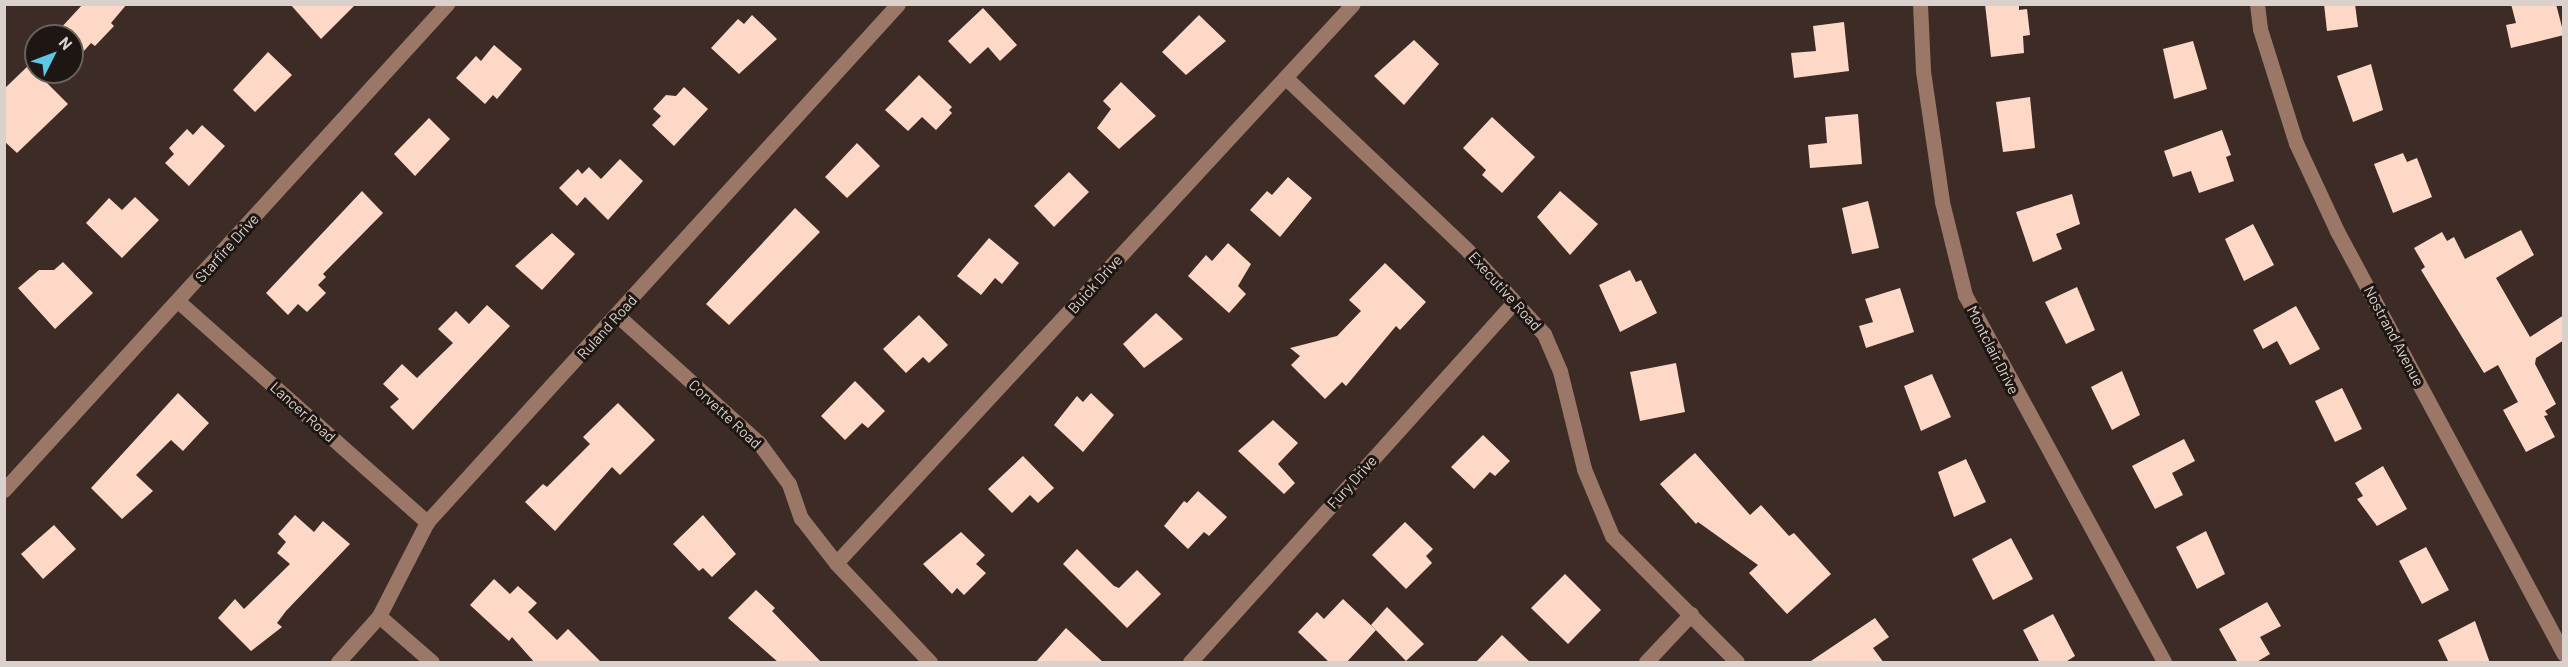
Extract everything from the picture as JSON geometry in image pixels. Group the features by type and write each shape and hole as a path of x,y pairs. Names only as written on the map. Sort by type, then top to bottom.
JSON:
{"street":[{"name":"Starfire Drive","path":"4,490 179,302 447,4"},
{"name":"Ruland Road","path":"338,663 379,616 427,522 618,316 725,192 898,4"},
{"name":"Buick Drive","path":"836,563 1353,4"},
{"name":"Montclair Drive","path":"1920,4 1923,70 1942,202 1965,295 2164,663"},
{"name":"Nostrand Avenue","path":"2257,4 2260,29 2296,143 2337,231 2564,654"},
{"name":"Executive Road","path":"1286,78 1468,250 1544,334 1560,371 1584,469 1612,536 1737,663"},
{"name":"Lancer Road","path":"179,302 427,522"},
{"name":"Fury Drive","path":"1190,663 1514,302"},
{"name":"Corvette Road","path":"618,316 759,443 789,484 801,518 836,563 930,663"},
{"path":"1646,663 1691,614"},
{"path":"379,616 432,663"}],"building":[{"path":"83,4 127,4 111,23 114,26 95,46 91,43 84,51 84,24 65,24"},
{"path":"290,4 356,4 321,39"},
{"path":"1985,4 2019,4 2019,10 2027,9 2030,35 2023,36 2024,53 1991,57"},
{"path":"2324,4 2355,4 2358,27 2327,31"},
{"path":"2511,4 2556,4 2564,35 2511,48 2506,25 2516,23"},
{"path":"983,8 1017,45 1000,61 988,47 970,64 948,41"},
{"path":"752,15 777,39 739,74 711,48 738,19 744,24"},
{"path":"1199,15 1226,41 1186,75 1162,52"},
{"path":"1844,22 1849,71 1794,78 1791,53 1816,51 1813,26"},
{"path":"1414,40 1439,64 1404,105 1374,76"},
{"path":"2193,41 2207,89 2174,99 2163,49"},
{"path":"494,45 522,69 497,99 493,95 485,104 456,78 476,56 481,61"},
{"path":"268,52 292,75 255,112 233,90"},
{"path":"2371,64 2383,110 2353,122 2337,76"},
{"path":"24,70 24,84 48,84 68,104 17,153 4,141 4,89"},
{"path":"919,75 952,107 949,110 952,113 936,130 922,117 908,131 885,110"},
{"path":"1121,82 1156,116 1119,149 1097,128 1111,109 1103,101"},
{"path":"684,87 708,109 674,146 652,125 661,116 653,109 666,95 676,96"},
{"path":"2030,97 2035,148 2003,152 1996,102"},
{"path":"1858,114 1862,164 1810,168 1808,145 1827,143 1825,117"},
{"path":"1492,117 1535,157 1502,193 1482,175 1486,170 1463,148"},
{"path":"429,118 450,139 415,176 394,154"},
{"path":"202,125 225,146 189,186 165,163 174,154 169,148 187,129 193,135"},
{"path":"2222,130 2231,155 2226,157 2234,181 2199,193 2191,171 2173,177 2164,151"},
{"path":"857,143 880,166 847,198 825,177"},
{"path":"2403,153 2407,162 2417,158 2432,197 2393,213 2374,164"},
{"path":"620,159 643,181 608,220 585,197 577,206 559,188 578,169 582,174 589,167 601,179"},
{"path":"1069,172 1089,192 1054,227 1034,206"},
{"path":"1288,177 1312,198 1280,237 1250,210 1267,191 1272,195"},
{"path":"362,191 383,213 323,274 326,277 318,285 326,293 307,312 298,304 288,315 266,293"},
{"path":"1560,191 1598,224 1570,255 1537,217"},
{"path":"2072,194 2080,224 2056,234 2062,249 2033,262 2016,212"},
{"path":"135,197 159,220 122,258 86,223 109,198 122,210"},
{"path":"1868,201 1879,248 1852,254 1842,208"},
{"path":"795,208 820,232 729,325 706,304"},
{"path":"2253,224 2274,265 2244,281 2225,239"},
{"path":"2521,230 2534,255 2496,278 2530,337 2564,315 2564,340 2536,358 2535,364 2556,404 2545,411 2548,415 2544,416 2555,437 2526,452 2503,410 2518,402 2498,365 2484,373 2421,270 2425,267 2414,248 2442,232 2447,241 2454,237 2465,259"},
{"path":"552,233 575,254 542,290 515,266"},
{"path":"989,238 1019,263 1002,284 995,278 981,295 957,276"},
{"path":"1228,243 1251,264 1238,286 1246,294 1229,313 1188,276 1206,255 1212,261"},
{"path":"63,262 93,293 55,329 18,288 39,270 54,270"},
{"path":"1385,263 1426,302 1400,330 1396,326 1346,386 1342,382 1325,399 1291,365 1300,356 1290,348 1337,336 1361,311 1349,300"},
{"path":"1630,270 1636,282 1641,280 1657,313 1620,332 1599,285"},
{"path":"2077,287 2095,330 2066,344 2045,302"},
{"path":"1900,288 1914,332 1866,348 1859,326 1873,322 1865,299"},
{"path":"487,305 510,326 413,430 390,407 399,399 383,384 402,364 417,378 453,343 438,329 456,311 469,324"},
{"path":"2296,306 2320,349 2290,365 2277,341 2263,349 2253,330"},
{"path":"1156,313 1183,339 1144,368 1123,344"},
{"path":"919,315 948,345 929,363 923,357 906,373 883,349"},
{"path":"1676,363 1685,412 1640,421 1630,372"},
{"path":"2122,371 2140,415 2112,430 2091,387"},
{"path":"1932,374 1951,417 1921,431 1904,386"},
{"path":"855,381 885,411 868,428 862,423 845,440 821,416"},
{"path":"2342,388 2362,429 2335,442 2315,401"},
{"path":"178,393 209,423 183,451 171,440 136,475 153,491 122,519 91,488"},
{"path":"1091,393 1114,415 1083,452 1054,425 1077,396 1083,402"},
{"path":"618,403 655,440 620,475 612,467 555,531 525,502 543,484 547,487 590,444 583,437"},
{"path":"1273,420 1298,443 1278,464 1295,483 1284,494 1238,451"},
{"path":"1483,435 1510,461 1495,476 1490,472 1474,489 1451,467"},
{"path":"2184,439 2195,461 2172,473 2183,495 2155,509 2132,466"},
{"path":"1695,453 1750,515 1761,505 1789,536 1794,533 1831,574 1787,614 1749,573 1758,565 1698,522 1696,524 1660,484"},
{"path":"1023,456 1054,488 1038,503 1030,495 1012,513 988,489"},
{"path":"1966,459 1986,502 1954,517 1938,472"},
{"path":"2383,466 2407,509 2377,526 2357,499 2363,496 2355,483"},
{"path":"1198,491 1227,517 1209,536 1204,532 1188,549 1164,526 1184,501 1187,503"},
{"path":"295,515 314,532 323,521 350,544 286,611 277,623 282,627 251,651 218,618 235,599 244,609 290,564 277,553 286,542 278,534"},
{"path":"703,515 736,554 712,577 703,568 699,571 673,544"},
{"path":"1405,522 1433,549 1426,556 1432,563 1406,589 1372,555"},
{"path":"54,525 76,549 43,579 21,554"},
{"path":"2206,531 2225,574 2197,589 2176,547"},
{"path":"961,532 985,555 976,564 986,573 964,595 957,588 952,594 923,564"},
{"path":"2011,538 2033,579 1993,600 1972,559"},
{"path":"2426,547 2449,590 2422,604 2399,561"},
{"path":"1077,549 1114,586 1119,588 1137,570 1161,594 1127,628 1063,564"},
{"path":"1565,574 1601,610 1568,644 1531,608"},
{"path":"494,579 510,594 518,586 537,603 528,612 557,640 568,629 602,663 535,663 512,637 509,641 470,605"},
{"path":"756,590 775,608 772,611 822,663 779,663 728,618"},
{"path":"1343,599 1376,630 1346,663 1330,663 1298,632 1317,612 1324,619"},
{"path":"2267,602 2281,626 2260,637 2270,654 2255,663 2238,663 2219,629"},
{"path":"1387,607 1424,644 1406,661 1371,625"},
{"path":"2053,614 2075,656 2064,663 2040,663 2023,630"},
{"path":"1875,618 1889,637 1873,648 1884,663 1808,663"},
{"path":"2475,621 2490,663 2449,663 2438,640"},
{"path":"1066,628 1104,663 1035,663"},
{"path":"1502,635 1531,663 1475,663"}]}
